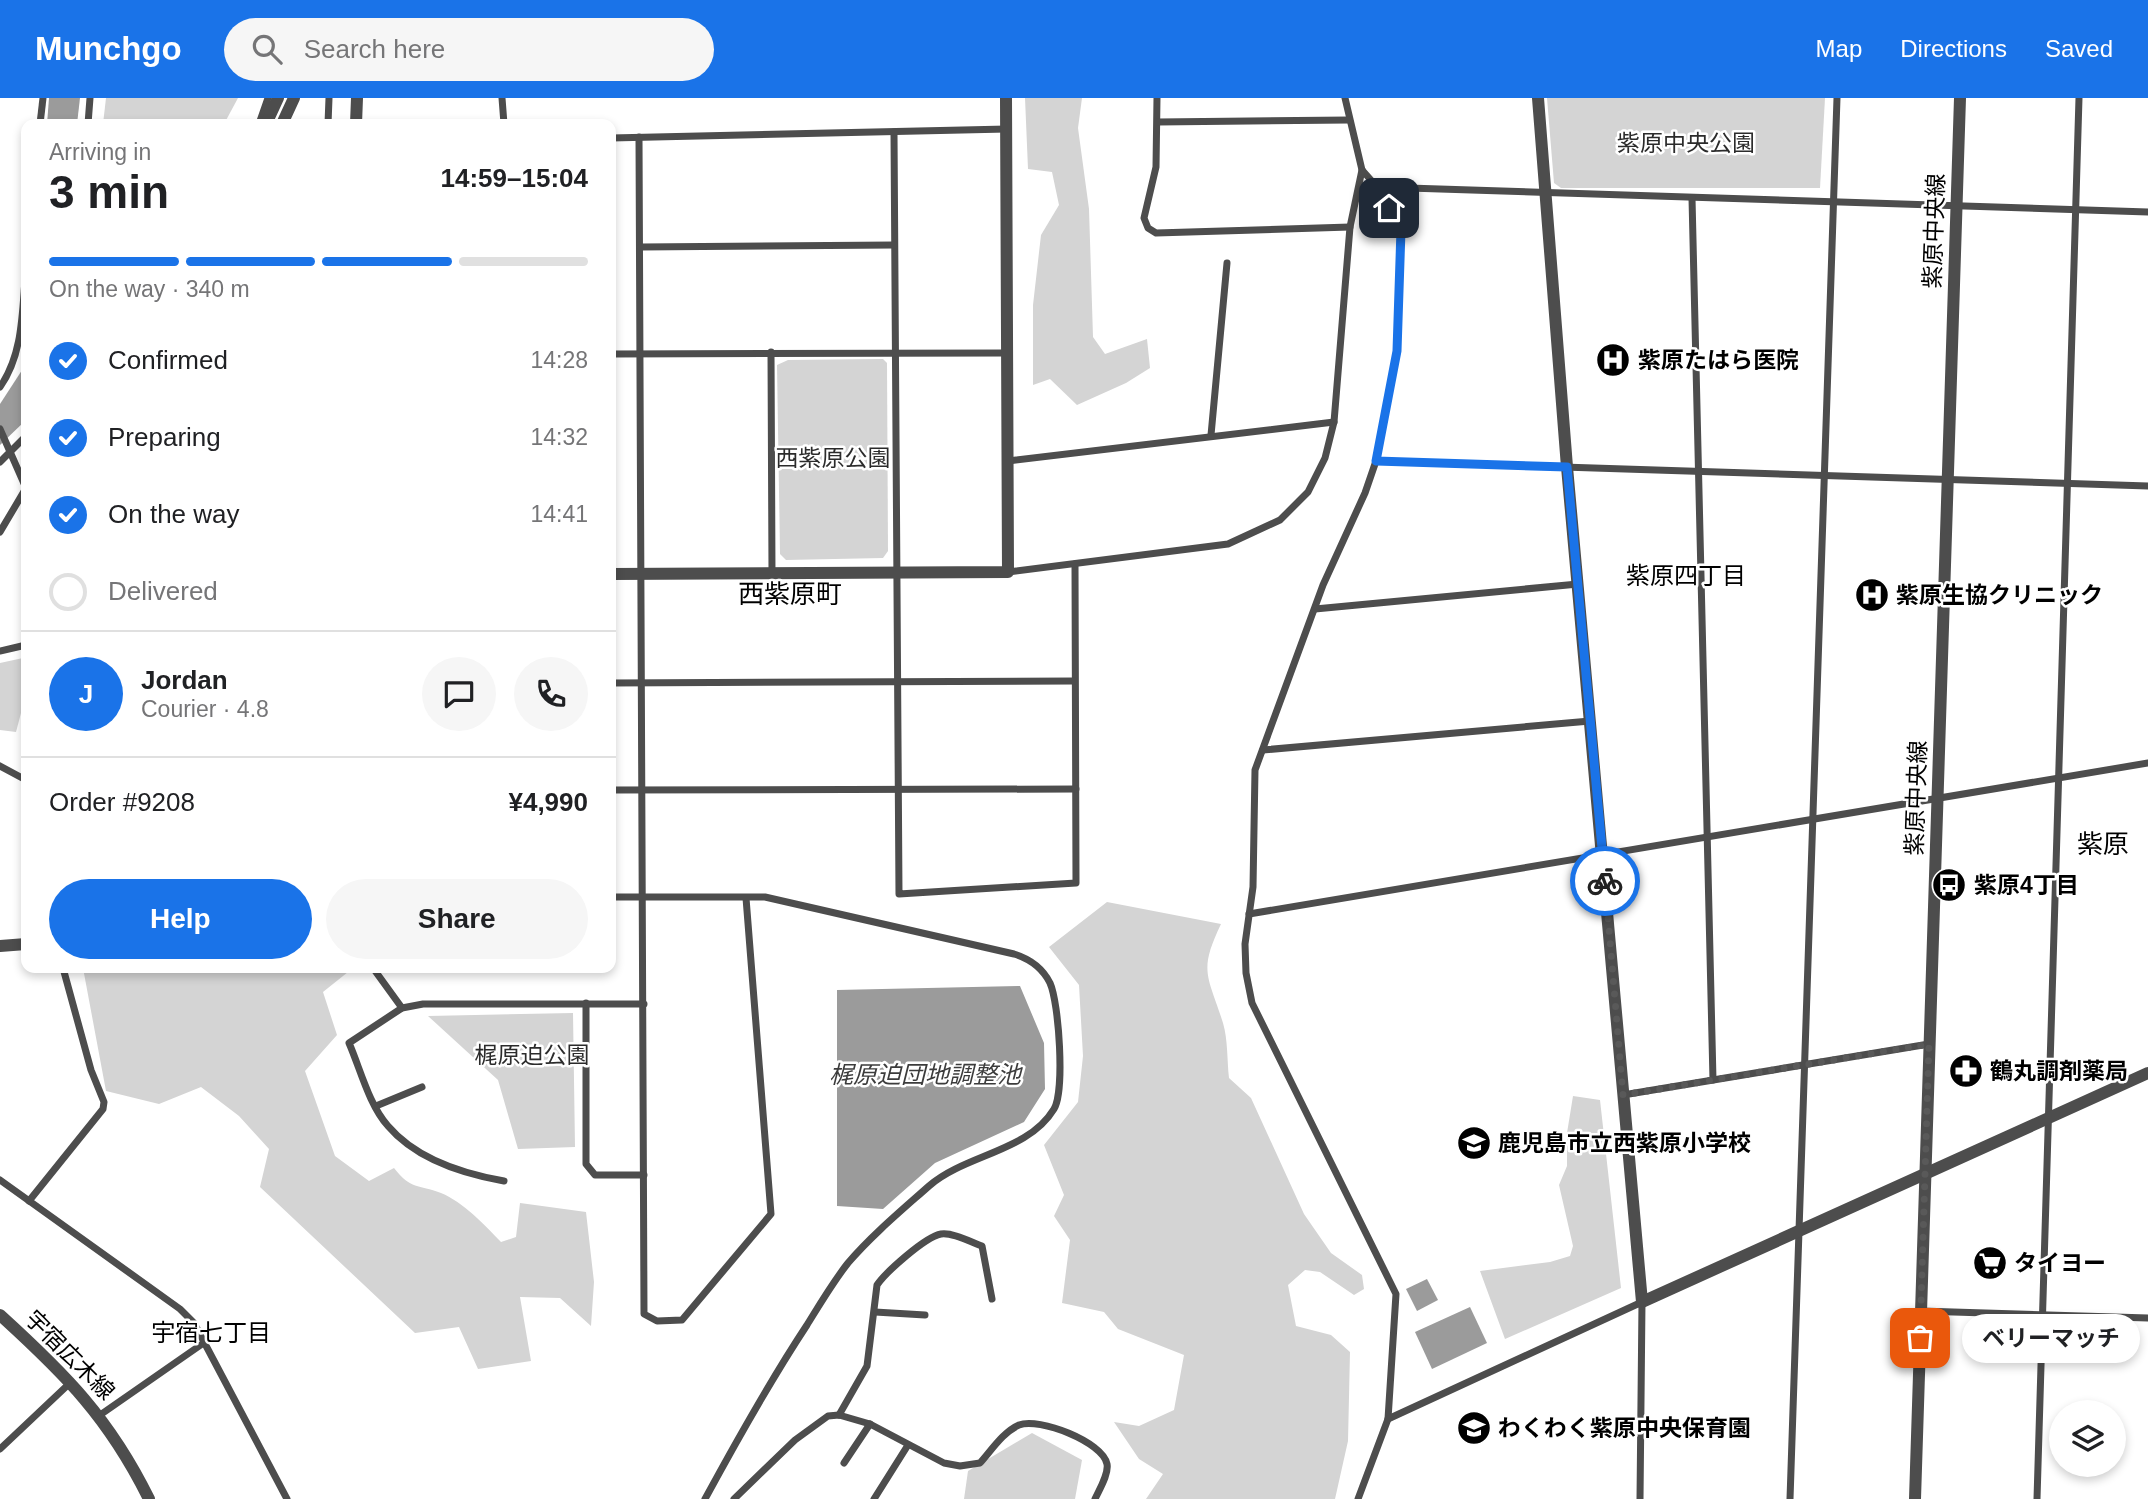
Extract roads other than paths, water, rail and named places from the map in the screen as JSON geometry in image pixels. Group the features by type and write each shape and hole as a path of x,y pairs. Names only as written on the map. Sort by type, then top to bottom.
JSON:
{"street":[{"path":"41,119 43,98"},
{"path":"88,119 90,98"},
{"path":"260,119 268,98"},
{"path":"269,119 278,98"},
{"path":"284,119 294,98"},
{"path":"328,119 329,98"},
{"path":"356,119 357,98"},
{"path":"502,98 504,119"},
{"path":"1006,98 1007,572"},
{"path":"1157,98 1156,167 1144,218 1148,228 1156,233 1350,227"},
{"path":"616,574 1007,572 1228,544 1266,529 1280,520 1308,492 1325,458 1334,422 1350,227 1362,170 1345,98"},
{"path":"1538,98 1567,467 1642,1302 1640,1499"},
{"path":"1790,1499 1837,98"},
{"name":"紫原中央線","path":"1914,1499 1960,98"},
{"path":"2037,1499 2079,98"},
{"path":"1158,122 1349,120"},
{"path":"616,138 1007,129"},
{"path":"894,132 899,894 1076,883 1075,564"},
{"path":"639,137 644,1314 657,1321 682,1320 771,1214 746,898"},
{"path":"1358,1499 1388,1419 1396,1294 1252,1003 1246,972 1252,887 1255,770 1315,609 1376,461 1397,351 1401,230 1377,187 1362,170"},
{"path":"1377,187 2148,212"},
{"path":"1692,198 1713,1080"},
{"path":"640,247 894,245"},
{"path":"1212,435 1227,263"},
{"path":"0,387 12,367 21,321"},
{"path":"771,352 772,573"},
{"path":"616,354 1007,353"},
{"path":"1007,461 1334,422"},
{"path":"0,429 21,475"},
{"path":"0,462 21,442"},
{"path":"1376,461 2148,486"},
{"path":"0,533 21,497"},
{"path":"1315,609 1578,584"},
{"path":"0,651 21,646"},
{"path":"616,683 1074,681"},
{"path":"1263,750 1590,721"},
{"path":"1249,914 2148,763"},
{"path":"0,766 21,777"},
{"path":"616,790 1076,789"},
{"path":"616,897 765,897 1027,958 1042,971 1053,992 1059,1096 1049,1116 1030,1135 948,1171 851,1260 770,1381 705,1499"},
{"path":"0,946 21,944"},
{"path":"29,1201 103,1109 104,1102 91,1070 64,973"},
{"path":"377,973 402,1008"},
{"path":"586,1003 586,1164 595,1175 644,1175"},
{"path":"504,1181 470,1174 426,1155 387,1126 349,1042 402,1008 423,1004 643,1004"},
{"path":"1623,1095 1929,1044"},
{"path":"1388,1419 2148,1073"},
{"path":"376,1106 422,1087"},
{"path":"0,1180 180,1309 194,1323 287,1499"},
{"path":"839,1415 867,1366 877,1285 884,1274 933,1237 943,1233 982,1246 992,1299"},
{"path":"1921,1311 2042,1317 2148,1318"},
{"path":"875,1312 925,1315"},
{"name":"宇宿広木線","path":"0,1315 72,1381 100,1415 128,1457 149,1499"},
{"path":"100,1415 205,1342"},
{"path":"0,1449 72,1381"},
{"path":"734,1499 817,1422 839,1415 870,1424 944,1463 960,1466 980,1463 1005,1435 1018,1426 1048,1424 1100,1450 1107,1461 1108,1468 1095,1499"},
{"path":"844,1463 870,1424"},
{"path":"874,1499 908,1445"}],"water":[{"path":"49,98 80,98 78,119 47,119"},
{"path":"21,372 21,425 0,445 0,404"},
{"name":"梶原迫団地調整池","path":"1020,986 1044,1043 1045,1089 1024,1122 935,1163 883,1209 837,1206 837,990"},
{"path":"1427,1279 1438,1300 1417,1311 1406,1289"},
{"path":"1470,1307 1487,1343 1432,1369 1415,1332"}],"place":[{"name":"紫原たはら医院","path":"1613,360"},
{"name":"紫原生協クリニック","path":"1872,595"},
{"name":"紫原4丁目","path":"1949,885"},
{"name":"鶴丸調剤薬局","path":"1966,1071"},
{"name":"鹿児島市立西紫原小学校","path":"1474,1143"},
{"name":"タイヨー","path":"1990,1263"},
{"name":"ベリーマッチ","path":"1920,1338"},
{"name":"わくわく紫原中央保育園","path":"1474,1428"}],"district":[{"name":"紫原四丁目","path":"1686,575"},
{"name":"西紫原町","path":"790,594"},
{"name":"紫原","path":"2103,844"},
{"name":"宇宿七丁目","path":"211,1332"}],"park label":[{"name":"紫原中央公園","path":"1686,143"},
{"name":"西紫原公園","path":"833,458"},
{"name":"梶原迫公園","path":"532,1055"}]}
